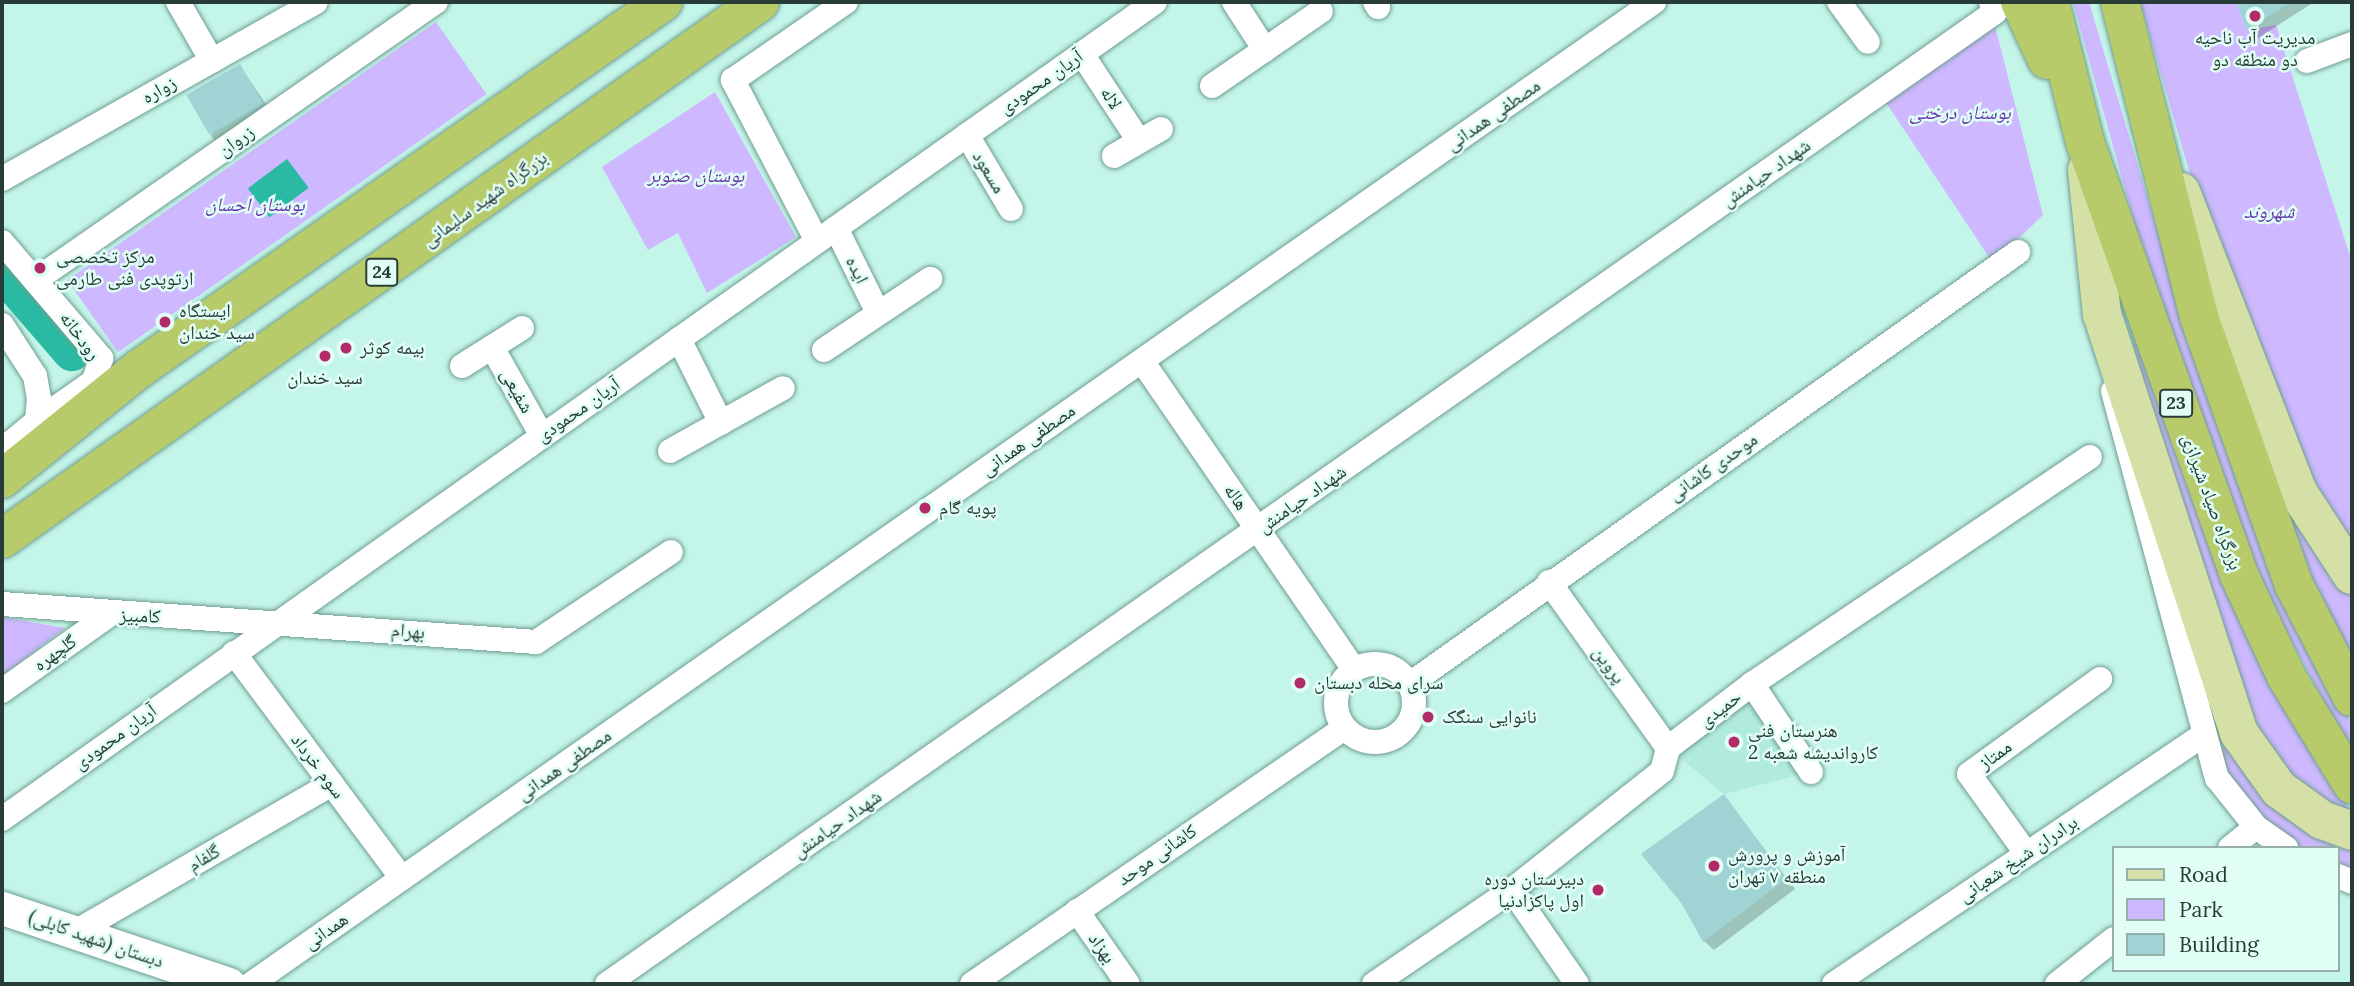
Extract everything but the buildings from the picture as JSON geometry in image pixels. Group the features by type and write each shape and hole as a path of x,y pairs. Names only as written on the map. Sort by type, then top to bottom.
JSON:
{"highway":[{"path":"2,479 139,369 663,2"},
{"name":"بزرگراه شهید سلیمانی","path":"2,539 760,2"},
{"name":"بزرگراه صیاد شیرازی","path":"2050,2 2085,142 2239,575 2286,676 2352,784"},
{"name":"23","path":"2120,2 2152,120 2176,240 2259,493 2294,585 2352,697"},
{"path":"2002,5 2085,142"}],"main road":[{"path":"2152,120 2298,492 2352,575"},
{"path":"2085,142 2102,314 2225,695 2245,742 2278,789 2322,820 2352,831"},
{"name":"دبستان (شهید کابلی)","path":"2,908 229,984"}],"street":[{"path":"178,2 212,61"},
{"name":"زواره","path":"2,178 316,2"},
{"name":"زروان","path":"37,279 436,2"},
{"name":"ایده","path":"846,2 733,80 878,313"},
{"name":"آریان محمودی","path":"2,819 279,620 1155,2"},
{"path":"1234,2 1265,50"},
{"name":"مصطفی همدانی","path":"402,878 1654,2"},
{"path":"1840,2 1868,42"},
{"name":"شهداد حیامنش","path":"607,984 2002,5"},
{"path":"1212,86 1321,11"},
{"path":"2307,61 2352,44"},
{"name":"لاله","path":"1082,54 1139,141"},
{"path":"1114,156 1161,129"},
{"name":"مسعود","path":"967,135 1011,209"},
{"name":"رودخانه","path":"2,242 37,279 95,350 102,369 83,391 37,421 2,450"},
{"name":"موحدی کاشانی","path":"1410,684 1549,582 2018,252"},
{"path":"824,350 930,279"},
{"path":"2102,314 2118,428 2202,736 2217,778 2256,827 2283,846"},
{"path":"2,325 35,376 37,421"},
{"path":"462,366 522,328"},
{"path":"679,339 722,423"},
{"name":"شفیعی","path":"492,347 542,436"},
{"name":"هاله","path":"1142,360 1354,669"},
{"path":"670,451 783,388"},
{"name":"حمیدی","path":"1374,984 1512,890 1662,771 1668,748 1752,684 2090,457"},
{"name":"بهرام","path":"279,620 536,642 671,552"},
{"name":"پروین","path":"1549,582 1668,748"},
{"name":"کامبیز","path":"2,604 108,615 279,620"},
{"name":"گلچهره","path":"2,691 108,615"},
{"name":"سوم خرداد","path":"234,653 402,878"},
{"path":"1379,663 1410,684 1414,709 1392,739 1366,741 1344,727 1335,703 1354,669 1379,663"},
{"name":"ممتاز","path":"2026,853 1969,774 2101,679"},
{"path":"1752,684 1811,772"},
{"name":"کاشانی موحد","path":"972,984 1344,727"},
{"name":"برادران شیخ شعبانی","path":"1834,984 2202,736"},
{"name":"گلفام","path":"77,931 332,784"},
{"path":"2232,846 2256,827"},
{"name":"همدانی","path":"251,984 402,878"},
{"path":"1512,890 1577,984"},
{"name":"بهزاد","path":"1077,911 1128,984"},
{"path":"2057,984 2112,941"}],"shaded area":[{"path":"287,159 309,188 270,217 248,188"},
{"name":"هنرستان فنی کارواندیشه شعبه 2","path":"1749,687 1811,772 1724,794 1668,748"}],"green space":[{"path":"2073,2 2089,2 2167,263 2352,726 2352,753 2276,612 2212,460 2156,301"},
{"name":"شهروند","path":"2140,2 2236,2 2247,30 2276,25 2352,262 2352,559 2307,487 2209,239"},
{"name":"بوستان درختی","path":"1993,18 2043,215 1993,263 1883,98"},
{"name":"بوستان احسان","path":"436,22 486,94 118,352 67,280"},
{"name":"بوستان صنوبر","path":"715,92 796,237 707,293 678,233 648,250 602,167"},
{"path":"2117,261 2341,795 2352,815 2300,789 2262,748 2146,403"},
{"path":"2261,454 2352,589 2352,667 2319,598"},
{"path":"2,617 65,628 2,676"},
{"path":"2231,743 2352,843 2352,874 2340,868 2340,846 2293,846 2277,836 2229,777 2219,750"}],"waterway":[{"path":"2,272 71,352"}],"place":[{"name":"مدیریت آب ناحیه دو منطقه دو","path":"2255,16"},
{"name":"مرکز تخصصی ارتوپدی فنی طارمی","path":"40,268"},
{"name":"ایستگاه سید خندان","path":"165,322"},
{"name":"بیمه کوثر","path":"346,348"},
{"name":"سید خندان","path":"325,356"},
{"name":"پویه گام","path":"925,508"},
{"name":"سرای محله دبستان","path":"1300,683"},
{"name":"نانوایی سنگک","path":"1428,717"},
{"name":"هنرستان فنی کارواندیشه شعبه 2","path":"1734,742"},
{"name":"آموزش و پرورش منطقه ۷ تهران","path":"1714,866"},
{"name":"دبیرستان دوره اول پاکزادنیا","path":"1598,890"}]}
